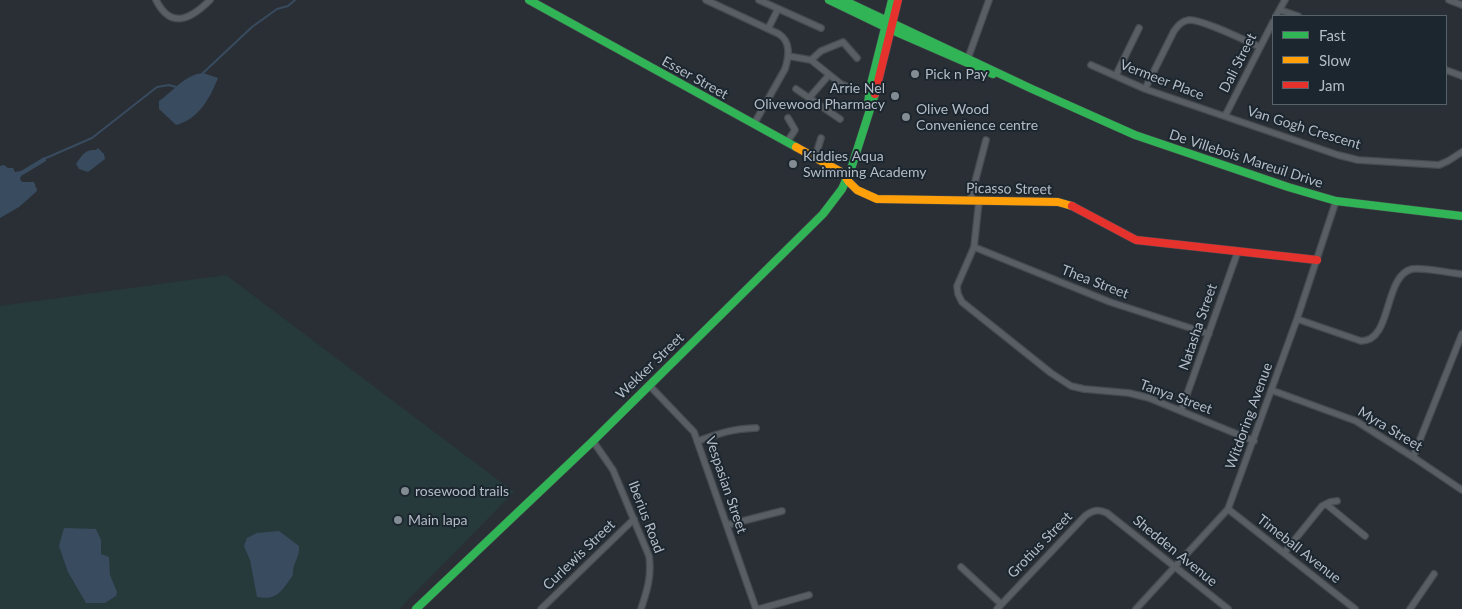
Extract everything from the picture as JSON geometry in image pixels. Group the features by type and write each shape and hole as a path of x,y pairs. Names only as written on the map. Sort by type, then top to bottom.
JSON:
{"street":[{"path":"156,0 164,13 179,19 194,14 210,0"},
{"name":"Esser Street","path":"529,0 843,173 846,180"},
{"path":"706,0 779,34 788,45 785,69 754,124"},
{"path":"759,0 821,28"},
{"name":"De Villebois Mareuil Drive","path":"829,0 1135,135 1288,188 1336,202 1462,216"},
{"name":"De Villebois Mareuil Drive","path":"843,0 889,25"},
{"name":"Wekker Street","path":"416,609 593,441 823,214 846,180 856,154 878,84 892,0"},
{"name":"Wekker Street","path":"889,25 898,0"},
{"path":"968,60 990,0"},
{"path":"1277,15 1285,0"},
{"path":"1449,0 1462,5"},
{"path":"768,29 778,9"},
{"path":"1280,10 1295,15"},
{"path":"1145,89 1178,24 1186,20 1194,20 1260,47"},
{"name":"Dali Street","path":"1225,116 1272,24"},
{"path":"1116,76 1139,28"},
{"path":"811,60 827,48 842,42 856,58"},
{"path":"788,56 811,60 841,84 851,88"},
{"name":"Vermeer Place","path":"1091,65 1145,89 1225,116"},
{"path":"1447,70 1462,76"},
{"path":"809,98 830,75"},
{"path":"796,89 840,119"},
{"name":"Van Gogh Crescent","path":"1225,116 1338,155 1358,160 1439,165 1462,152"},
{"path":"787,142 795,130 788,118"},
{"path":"815,158 821,138"},
{"path":"974,246 974,201 986,140"},
{"name":"Picasso Street","path":"846,180 863,194 877,199 1064,203 1080,209 1136,240 1317,260"},
{"name":"Witdoring Avenue","path":"1136,609 1228,509 1297,319 1336,202"},
{"name":"Tanya Street","path":"974,246 957,286 959,297 1051,373 1071,386 1084,390 1129,393 1149,398 1254,441"},
{"name":"Thea Street","path":"974,246 1110,302 1209,334"},
{"name":"Natasha Street","path":"1181,411 1238,251"},
{"path":"1297,319 1361,341 1367,341 1378,333 1402,275 1412,269 1462,274"},
{"path":"1413,457 1462,334"},
{"name":"Vespasian Street","path":"648,385 691,427 698,441 757,609"},
{"name":"Myra Street","path":"1271,390 1356,421 1462,490"},
{"path":"698,441 729,430 756,428"},
{"name":"Iberius Road","path":"593,441 613,470 645,546 651,568 642,609"},
{"path":"1284,553 1322,506 1337,501"},
{"path":"1326,504 1365,536"},
{"name":"Timeball Avenue","path":"1228,509 1355,609"},
{"name":"Grotius Street","path":"1001,605 1091,511 1097,510 1107,513"},
{"path":"727,525 782,511"},
{"name":"Shedden Avenue","path":"1107,513 1228,609"},
{"name":"Curlewis Street","path":"541,609 634,519"},
{"path":"964,567 1001,605"},
{"path":"1410,609 1434,574"},
{"path":"757,609 809,595"}],"shaded area":[{"path":"226,275 514,492 399,609 0,609 0,306"}],"water":[{"path":"203,73 218,78 211,93 197,113 176,125 159,109 159,101 185,80 196,74"},
{"path":"98,148 104,154 105,159 88,172 79,169 76,164 82,155"},
{"path":"44,157 46,161 21,176 20,179 22,182 34,182 36,192 19,207 0,218 0,166 4,165 8,168 13,168 15,172 21,171"},
{"path":"64,528 96,529 101,540 101,554 109,557 110,575 117,592 116,596 105,603 86,603 68,572 59,546"},
{"path":"279,531 299,546 293,575 275,596 257,597 250,560 244,546 247,538 257,533"}],"waterway":[{"path":"203,73 252,27 277,9 288,6 295,0"},
{"path":"46,158 92,138 157,87 169,85 176,87"}],"traffic: fast":[{"path":"529,0 796,147"},
{"path":"829,0 885,27 993,74"},
{"path":"843,0 1135,135 1288,187 1336,201 1462,216"},
{"path":"868,104 870,88 892,0"},
{"path":"416,609 593,441 823,214 842,189 851,169 875,94"}],"traffic: slow":[{"path":"796,147 843,173 857,190 877,199 1058,202 1072,206"}],"traffic: jam":[{"path":"875,94 898,0"},
{"path":"1072,206 1136,240 1317,260"}],"place":[{"name":"Pick n Pay","path":"915,74"},
{"name":"Arrie Nel Olivewood Pharmacy","path":"895,96"},
{"name":"Olive Wood Convenience centre","path":"906,117"},
{"name":"Kiddies Aqua Swimming Academy","path":"793,164"},
{"name":"rosewood trails","path":"405,491"},
{"name":"Main lapa","path":"398,520"}]}
